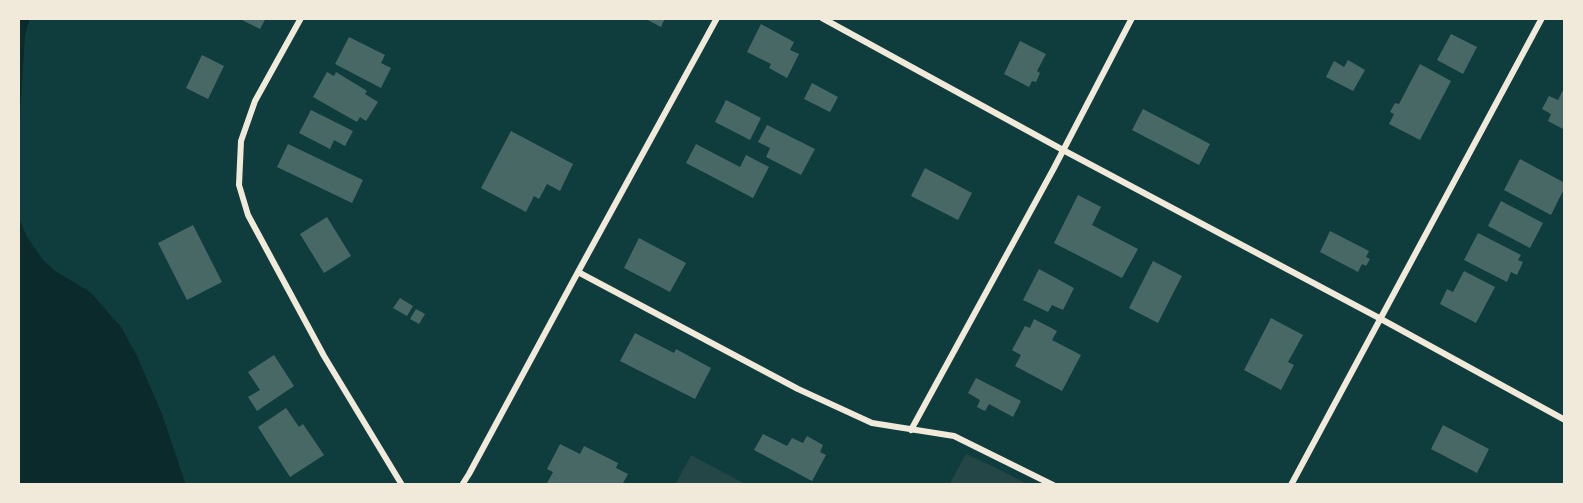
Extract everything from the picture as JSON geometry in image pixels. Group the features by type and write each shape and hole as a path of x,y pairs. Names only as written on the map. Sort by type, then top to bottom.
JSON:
{"street":[{"path":"301,18 255,101 241,141 239,185 248,215 324,356 402,485"},
{"path":"462,485 717,18"},
{"path":"822,18 1565,420"},
{"path":"911,430 1132,18"},
{"path":"1292,485 1542,18"},
{"path":"578,272 798,389 872,423 954,436 1053,485"}],"shaded area":[{"path":"18,18 30,18 25,35 18,152"},
{"path":"18,216 27,237 43,260 55,271 90,292 121,327 137,356 162,414 186,485 18,485"},
{"path":"966,454 996,468 1029,485 949,485"},
{"path":"691,455 745,484 748,485 675,485"}],"building":[{"path":"238,18 266,18 260,29"},
{"path":"644,18 665,18 661,27"},
{"path":"761,24 794,42 790,50 799,54 787,78 769,68 771,64 747,52"},
{"path":"1451,34 1477,47 1463,74 1437,60"},
{"path":"349,37 385,55 381,63 391,68 381,88 335,64"},
{"path":"1020,41 1046,54 1037,71 1040,73 1036,82 1032,81 1029,87 1004,74"},
{"path":"202,55 224,66 208,99 186,88"},
{"path":"1348,60 1365,70 1353,91 1326,77 1334,61 1344,67"},
{"path":"1420,64 1451,81 1420,140 1389,124 1394,114 1390,112 1395,103 1399,104"},
{"path":"327,72 334,76 336,72 367,91 365,94 378,102 366,121 360,117 357,122 313,97"},
{"path":"812,83 838,97 830,112 804,99"},
{"path":"1563,90 1565,91 1565,130 1548,121 1551,114 1542,109 1549,96 1558,100"},
{"path":"726,100 761,118 750,140 715,122"},
{"path":"1143,109 1210,144 1199,165 1132,130"},
{"path":"311,110 353,131 345,146 334,140 330,149 299,133"},
{"path":"767,125 815,149 801,175 766,157 770,148 758,142"},
{"path":"511,131 573,164 560,191 547,184 539,199 534,196 526,212 481,188"},
{"path":"288,144 363,180 352,203 277,167"},
{"path":"696,144 740,167 746,155 769,167 753,198 686,163"},
{"path":"1520,159 1565,183 1551,215 1504,190"},
{"path":"925,168 972,193 958,220 911,196"},
{"path":"1078,195 1101,207 1092,225 1138,249 1122,278 1054,243"},
{"path":"1501,201 1543,223 1530,248 1488,226"},
{"path":"327,217 351,256 324,273 300,234"},
{"path":"193,225 222,282 187,300 158,243"},
{"path":"1330,231 1369,251 1366,257 1370,259 1366,266 1362,264 1358,272 1320,252"},
{"path":"1478,233 1521,255 1518,260 1523,262 1517,275 1511,272 1507,282 1464,260"},
{"path":"639,238 686,263 670,292 624,268"},
{"path":"1153,261 1182,276 1158,323 1129,308"},
{"path":"1039,269 1074,288 1063,310 1052,305 1048,312 1023,300"},
{"path":"1464,271 1495,287 1476,323 1440,304 1447,289 1453,292"},
{"path":"400,298 413,306 407,316 393,308"},
{"path":"416,309 425,314 419,324 410,319"},
{"path":"1271,318 1303,335 1288,362 1294,365 1281,390 1244,370"},
{"path":"1034,319 1057,331 1052,340 1081,355 1062,391 1015,366 1021,355 1012,350 1025,326 1030,328"},
{"path":"635,333 674,353 676,349 711,368 695,399 620,361"},
{"path":"274,355 294,386 257,411 248,397 260,390 248,372"},
{"path":"976,378 1021,401 1013,417 989,404 985,411 977,407 980,400 968,393"},
{"path":"286,408 299,427 303,424 324,455 290,477 258,427"},
{"path":"1443,425 1489,449 1477,473 1431,449"},
{"path":"763,434 787,446 792,438 803,443 807,436 823,445 820,452 826,455 812,481 754,450"},
{"path":"560,444 580,454 584,446 618,463 616,468 628,474 622,485 546,485 553,472 547,469"}]}
